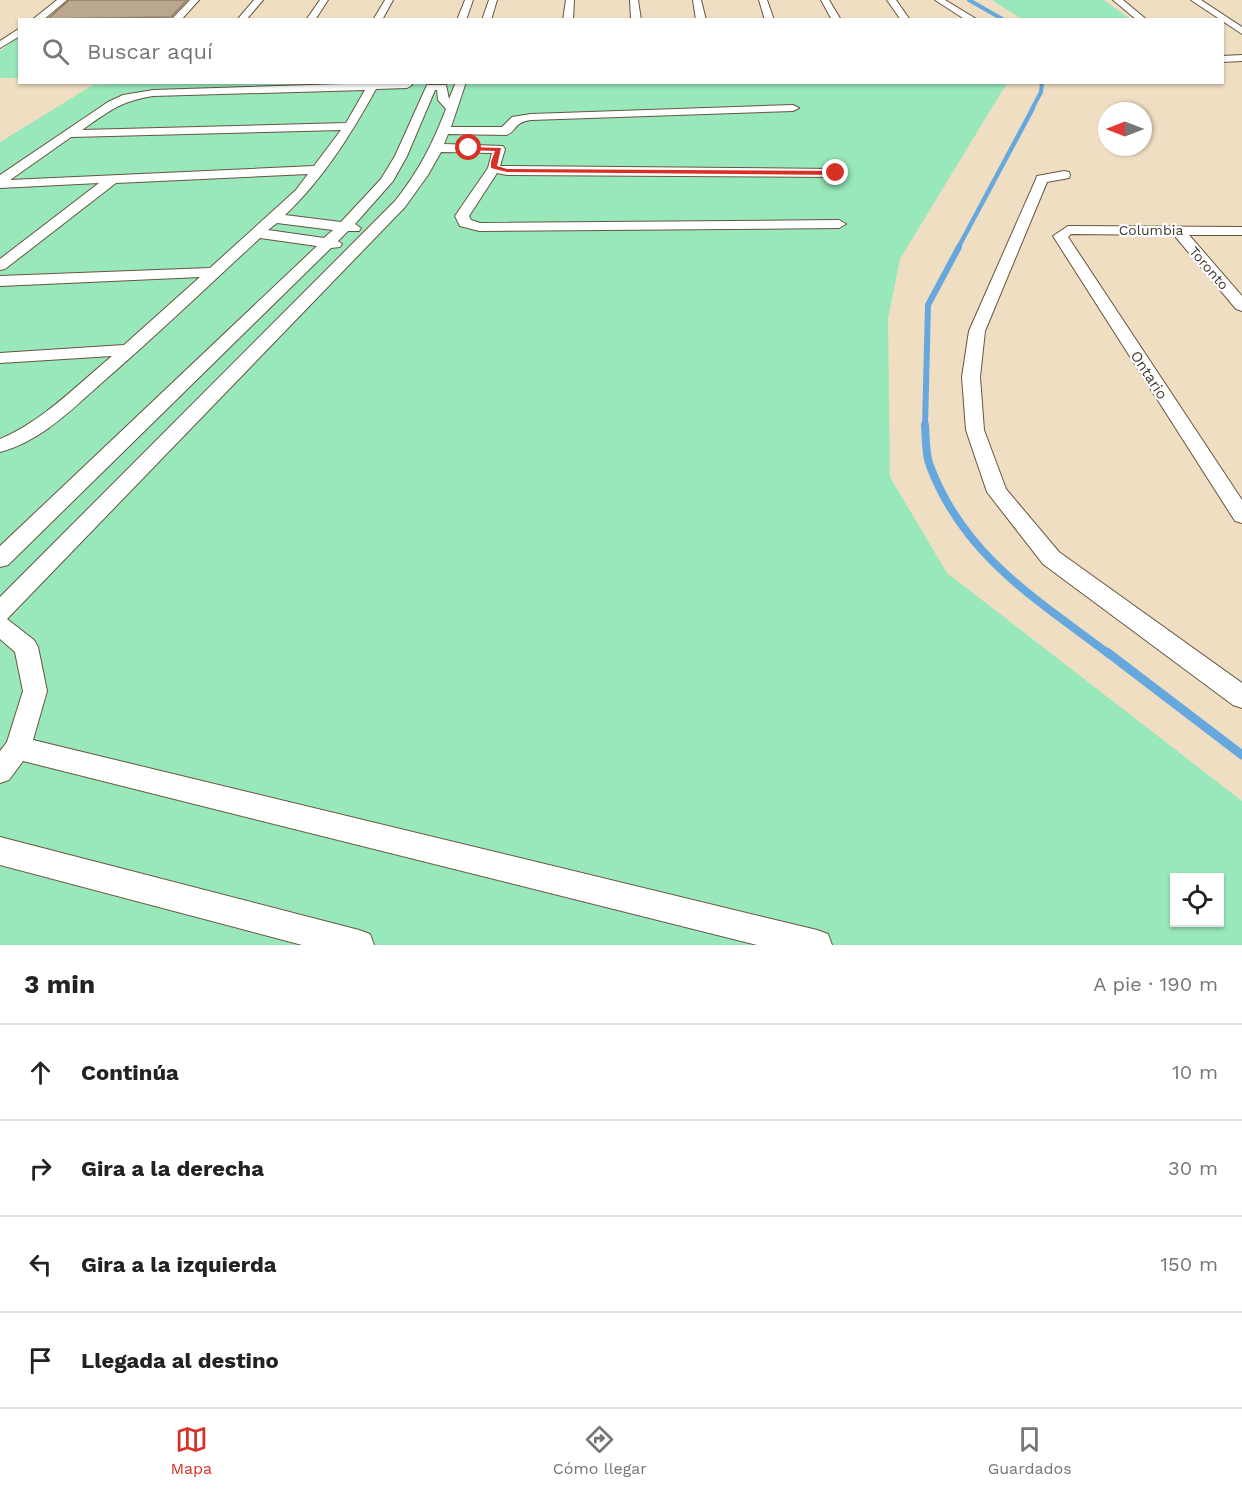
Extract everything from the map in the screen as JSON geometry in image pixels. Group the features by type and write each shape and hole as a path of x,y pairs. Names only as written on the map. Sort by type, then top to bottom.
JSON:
{"street":[{"path":"39,18 63,0"},
{"path":"177,18 195,0"},
{"path":"243,18 259,0"},
{"path":"311,18 324,0"},
{"path":"379,18 389,0"},
{"path":"462,18 469,0"},
{"path":"487,18 493,0"},
{"path":"568,18 570,0"},
{"path":"634,0 636,18"},
{"path":"698,0 702,18"},
{"path":"763,0 769,18"},
{"path":"825,0 836,18"},
{"path":"891,0 904,18"},
{"path":"939,0 970,18"},
{"path":"1117,0 1140,18"},
{"path":"1194,0 1223,18"},
{"path":"1224,19 1240,29"},
{"path":"1224,29 1240,29"},
{"path":"0,45 18,32"},
{"path":"1224,58 1242,58"},
{"path":"0,612 400,204 437,148 461,84"},
{"path":"0,182 112,104 139,94 407,85"},
{"path":"0,446 24,436 47,420 129,350 301,193 350,126 372,86"},
{"path":"0,559 328,243 387,181 401,156 431,87 442,87 444,100 451,108"},
{"path":"793,108 517,118 511,122 506,131 494,162 494,168 462,216 465,223 479,227 839,224"},
{"path":"69,134 350,126"},
{"path":"445,130 506,131"},
{"path":"437,148 499,149"},
{"path":"494,168 507,171 836,173"},
{"path":"0,182 320,170"},
{"path":"1064,175 1042,179 977,331 971,377 975,430 997,492 1051,558 1242,697"},
{"path":"0,266 113,179"},
{"path":"273,218 375,231"},
{"name":"Columbia","path":"1061,233 1068,230 1242,231"},
{"name":"Toronto","path":"1177,230 1242,306"},
{"path":"257,233 358,248"},
{"name":"Ontario","path":"1061,233 1061,239 1242,516"},
{"path":"0,281 215,272"},
{"path":"0,358 129,350"},
{"path":"0,626 26,647 35,691 18,748 0,771"},
{"path":"18,748 817,945"},
{"path":"0,851 359,945"}],"green space":[{"path":"992,0 1104,0 1129,18 1020,18"},
{"path":"18,37 18,78 0,78 0,51"},
{"path":"1006,84 900,259 888,319 890,477 947,573 1242,801 1242,945 0,945 0,142 93,85"}],"building":[{"path":"69,0 187,0 171,17 49,18"}],"waterway":[{"path":"969,0 1000,18"},
{"path":"1032,109 1041,92 1042,84"},
{"path":"958,248 1033,108"},
{"path":"925,425 928,305 959,247"},
{"path":"925,425 928,461 944,498 982,551 1029,594 1109,654"},
{"path":"1107,652 1242,755"}],"route":[{"path":"469,148 499,149 494,168 507,171 836,173"}]}
